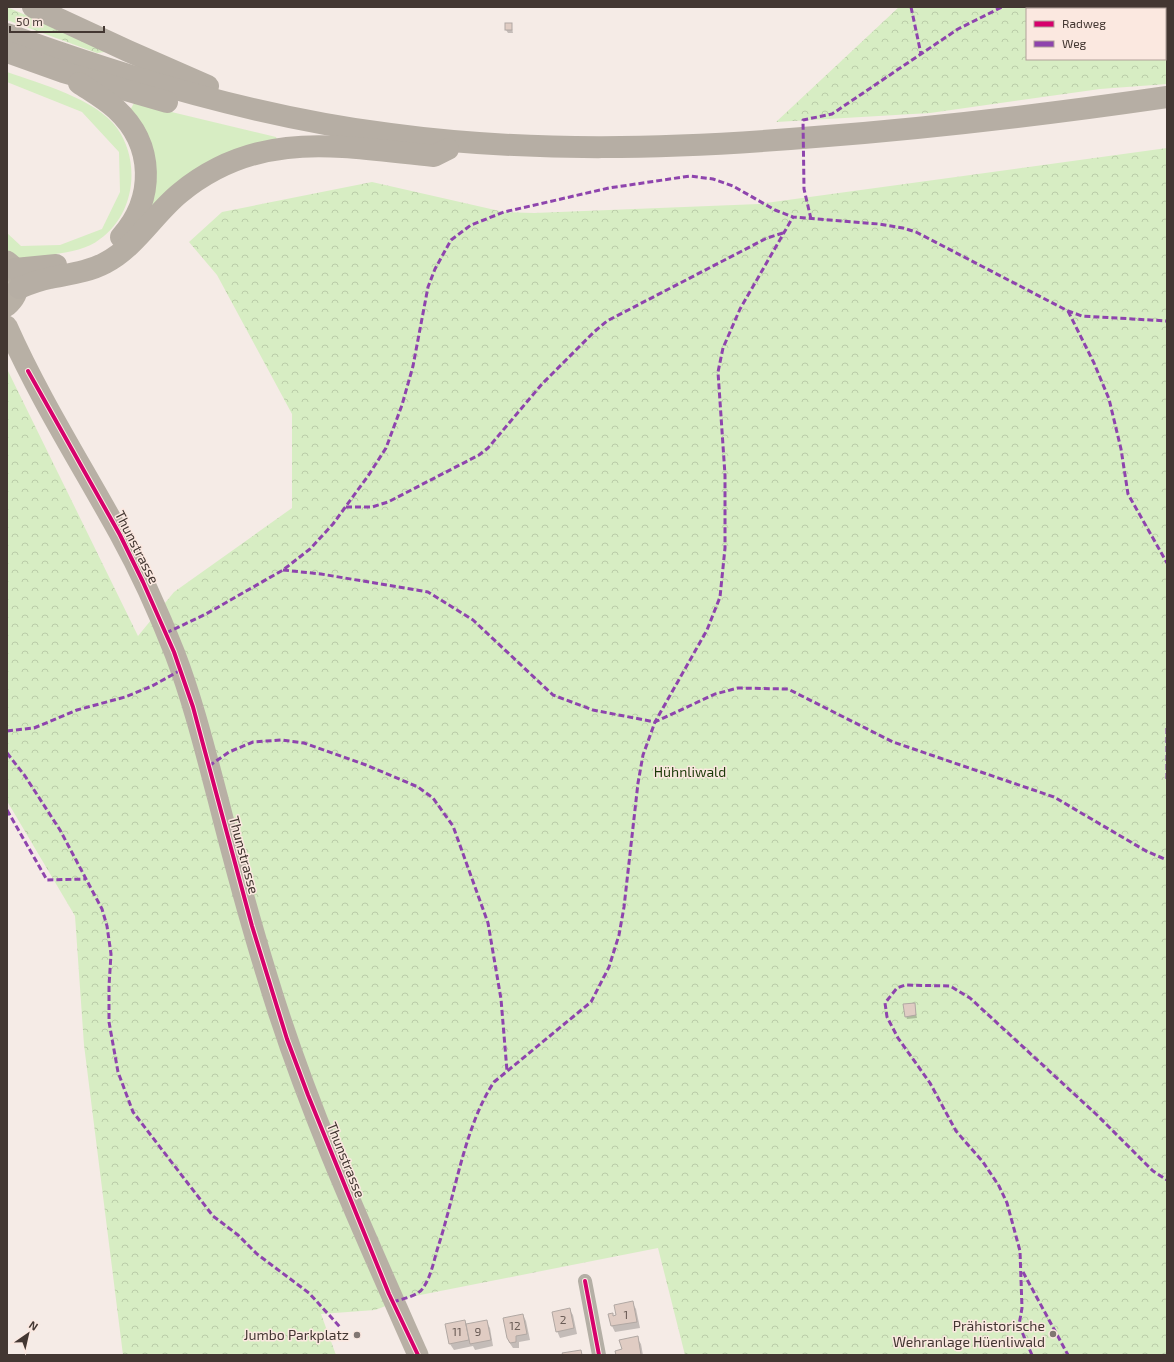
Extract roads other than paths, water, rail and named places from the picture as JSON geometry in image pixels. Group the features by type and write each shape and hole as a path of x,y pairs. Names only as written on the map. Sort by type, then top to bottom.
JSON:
{"highway":[{"path":"33,7 128,52 215,88 282,108 353,122 387,134"},
{"path":"7,34 132,76 211,99 274,114 387,134 467,142 547,146 636,147 728,144 929,127 1167,97"},
{"path":"7,52 63,72 158,100 265,124 386,143 448,149 570,156 729,154 922,138 1167,107"},
{"path":"13,273 85,260 100,253 117,242 131,226 140,208 145,191 147,172 144,154 137,137 128,122 116,109 63,72"},
{"path":"13,273 49,278 89,270 106,262 124,250 162,210 196,180 235,160 260,151 288,146 321,145 434,156 448,149"}],"main road":[{"path":"7,306 16,295 13,273"},
{"name":"Thunstrasse","path":"7,326 39,394 120,535 174,652 202,739 254,933 287,1039 308,1095 389,1294 418,1355"}],"street":[{"path":"585,1281 599,1355"}],"place":[{"name":"Prähistorische Wehranlage Hüenliwald","path":"1053,1334"},
{"name":"Jumbo Parkplatz","path":"357,1335"}],"park label":[{"name":"Hühnliwald","path":"690,772"}]}
